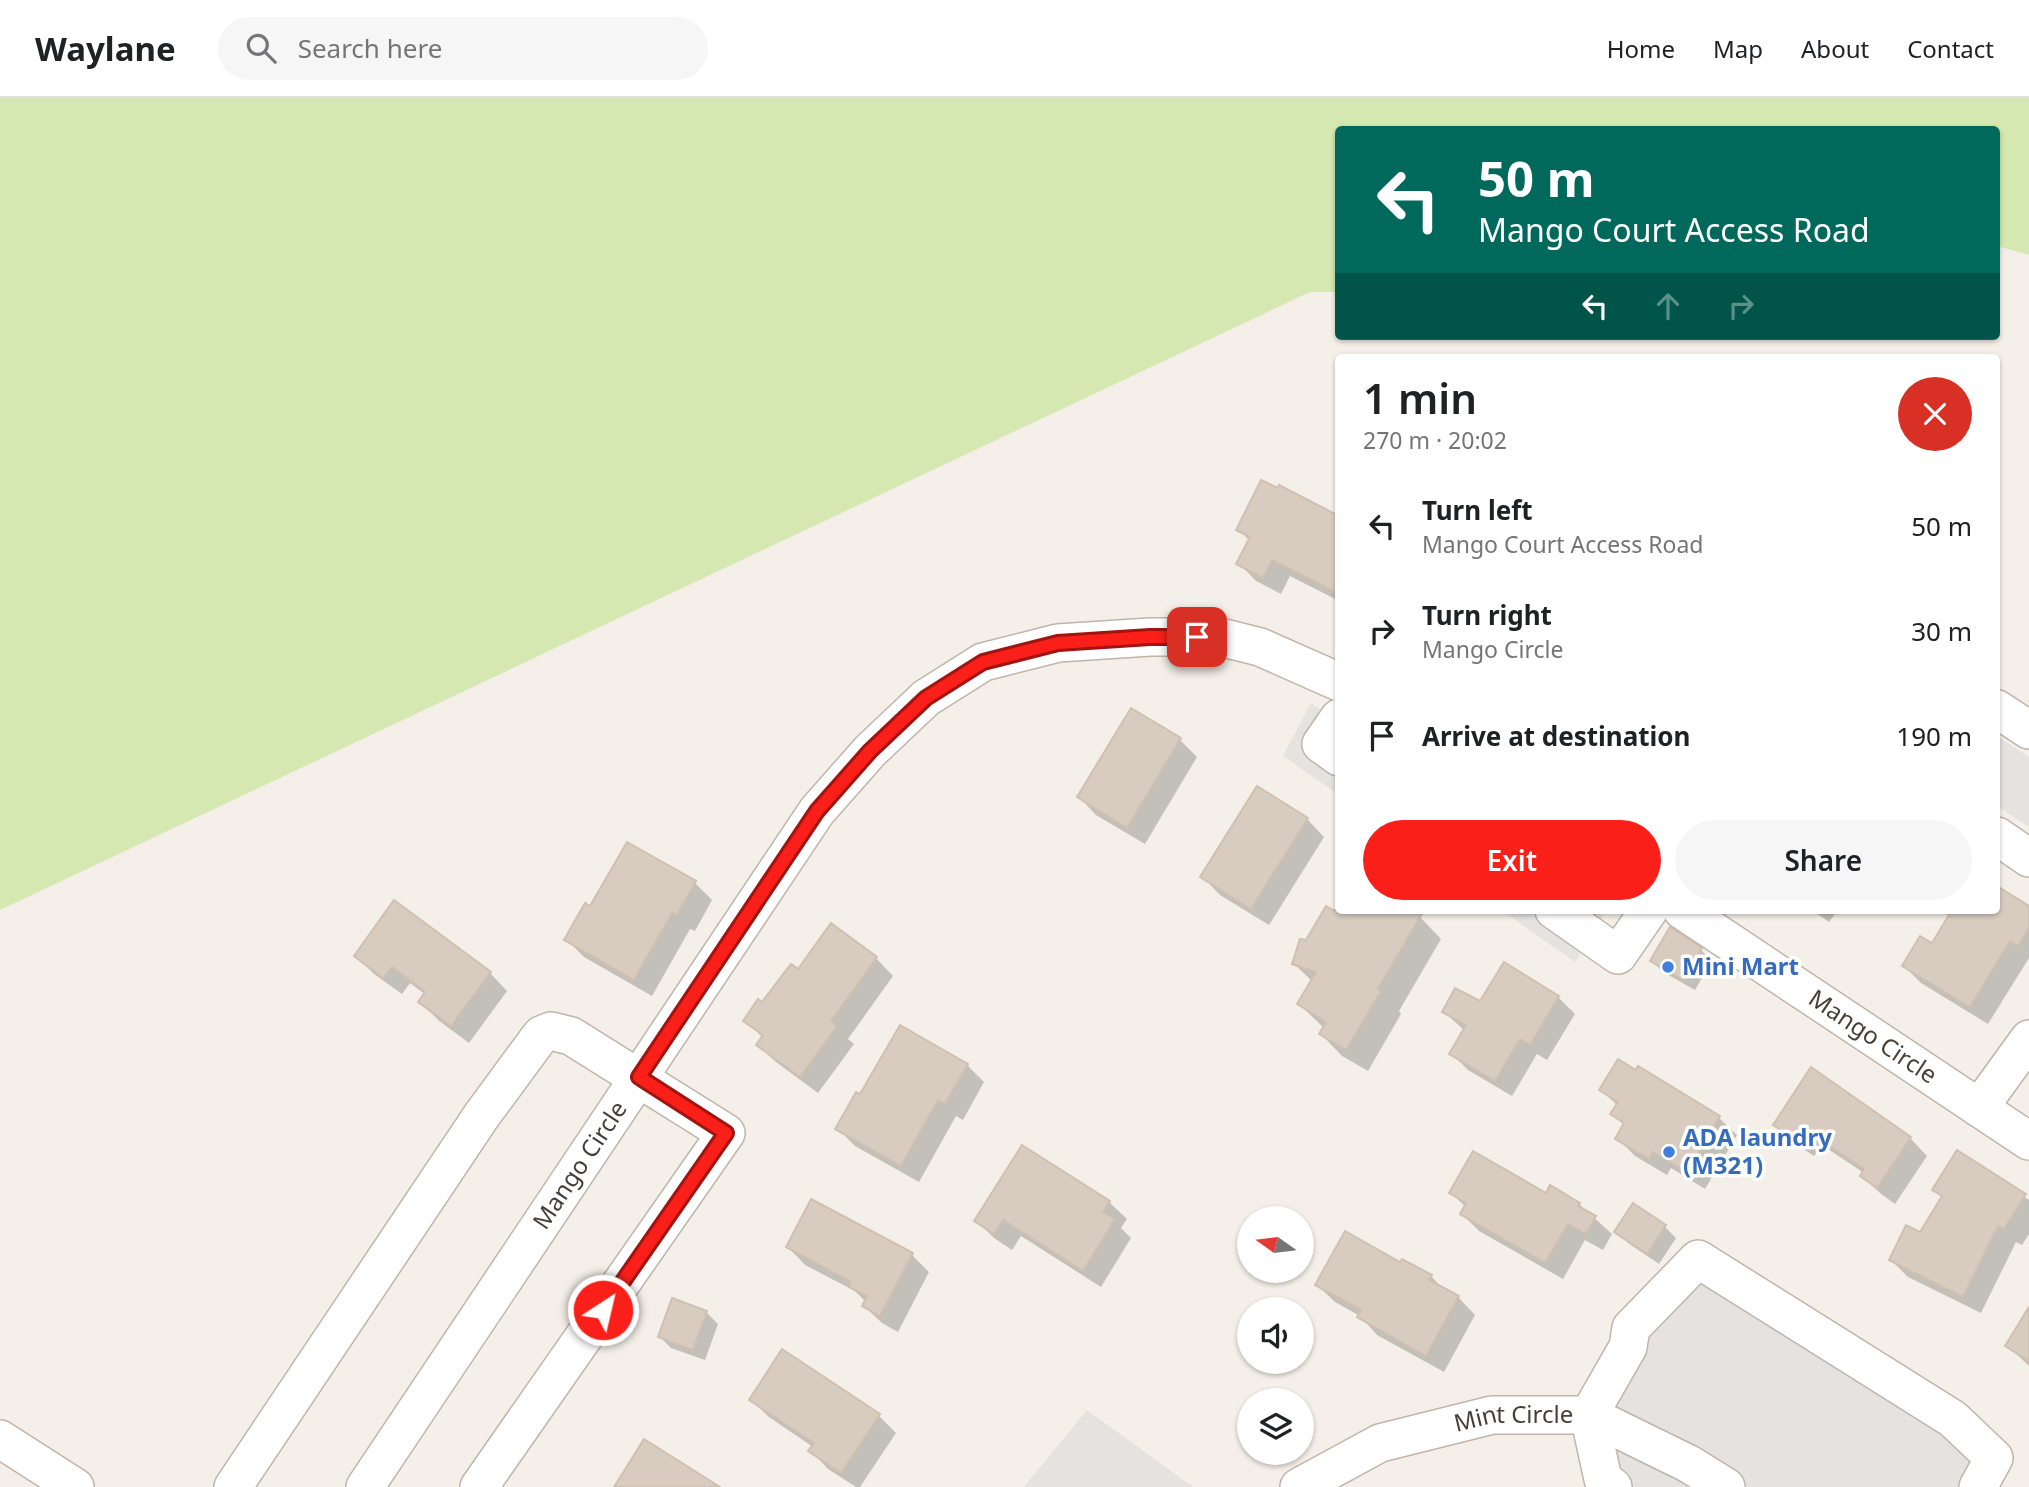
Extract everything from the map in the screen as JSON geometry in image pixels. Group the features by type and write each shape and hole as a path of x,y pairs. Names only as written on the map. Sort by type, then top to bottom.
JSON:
{"street":[{"name":"Mango Circle","path":"365,1487 817,811 870,751 926,698 983,662 1058,643 1150,637 1220,637 1260,647 1335,680"},
{"path":"2000,711 2029,730"},
{"path":"1335,724 1321,744 1335,754"},
{"path":"2000,838 2029,858"},
{"path":"1560,914 1618,955 1646,914"},
{"name":"Mango Circle","path":"1688,914 2029,1141"},
{"path":"233,1487 482,1115 541,1035 551,1031 571,1036 726,1133 479,1487"},
{"path":"1979,1108 2029,1039"},
{"path":"1614,1487 1603,1479 1590,1415 1628,1347 1630,1328 1698,1259 1953,1419 1994,1458 1978,1487"},
{"name":"Mint Circle","path":"1298,1487 1380,1444 1492,1415 1590,1415 1689,1464 1726,1487"},
{"path":"0,1439 75,1487"}],"green space":[{"path":"0,98 2029,98 2029,255 2000,247 2000,126 1335,126 1335,292 1310,292 0,910"}],"shaded area":[{"path":"1311,703 1335,720 1335,792 1283,756"},
{"path":"2000,738 2029,757 2029,827 2000,808"},
{"path":"1507,914 1603,916 1575,962"},
{"path":"1702,1244 1978,1414 1995,1447 1984,1487 1613,1487 1610,1425 1625,1358"},
{"path":"1087,1410 1193,1487 1024,1487"}],"building":[{"path":"1261,480 1278,488 1279,485 1335,514 1335,592 1272,560 1263,578 1236,564 1250,537 1236,530"},
{"path":"1131,708 1181,738 1127,828 1077,797"},
{"path":"1257,786 1308,818 1251,909 1200,877"},
{"path":"627,842 696,881 677,915 672,913 634,980 564,940 585,903 590,906"},
{"path":"2000,888 2029,906 2029,927 2018,946 2010,941 1970,1007 1902,966 1920,936 1932,943 1950,914 2000,914"},
{"path":"394,900 491,972 451,1026 418,1002 425,992 392,967 383,978 354,956"},
{"path":"1326,906 1335,910 1335,914 1422,914 1346,1050 1319,1034 1326,1022 1297,1004 1316,972 1292,964 1300,939 1306,940"},
{"path":"831,923 877,957 831,1021 837,1026 800,1077 756,1045 763,1035 743,1021 758,999 762,1002 791,964 798,969"},
{"path":"1670,927 1702,948 1683,980 1650,961"},
{"path":"1504,962 1559,996 1530,1045 1520,1039 1495,1081 1449,1054 1466,1025 1442,1012 1455,988 1480,1001"},
{"path":"900,1025 968,1064 945,1104 938,1100 901,1166 835,1129 856,1092 860,1094"},
{"path":"1618,1059 1636,1070 1638,1066 1720,1116 1687,1173 1653,1152 1649,1159 1615,1139 1624,1123 1610,1114 1618,1102 1599,1090"},
{"path":"1811,1067 1911,1137 1877,1188 1860,1176 1864,1169 1804,1129 1796,1140 1773,1125"},
{"path":"1022,1145 1110,1201 1103,1212 1115,1219 1083,1271 1003,1220 994,1234 974,1221"},
{"path":"1957,1150 2026,1194 2004,1229 1998,1226 1963,1297 1889,1260 1906,1225 1920,1232 1942,1196 1932,1190"},
{"path":"1473,1151 1546,1193 1550,1185 1580,1203 1578,1206 1596,1216 1586,1234 1568,1224 1545,1263 1460,1214 1466,1203 1449,1193"},
{"path":"811,1199 913,1253 880,1316 862,1306 867,1296 849,1287 851,1282 786,1247"},
{"path":"1633,1203 1666,1225 1647,1254 1614,1232"},
{"path":"1345,1231 1400,1262 1402,1259 1432,1275 1429,1280 1459,1296 1426,1356 1357,1317 1361,1310 1315,1285"},
{"path":"672,1298 707,1311 693,1350 658,1337"},
{"path":"2029,1307 2029,1361 2005,1346"},
{"path":"782,1349 880,1414 841,1473 808,1451 814,1443 749,1400"},
{"path":"644,1439 720,1487 614,1487"}],"place":[{"name":"Mini Mart","path":"1668,967"},
{"name":"ADA laundry (M321)","path":"1669,1152"}],"route":[{"path":"603,1310 726,1133 639,1077 817,811 870,751 926,698 983,662 1058,643 1197,637"}]}
